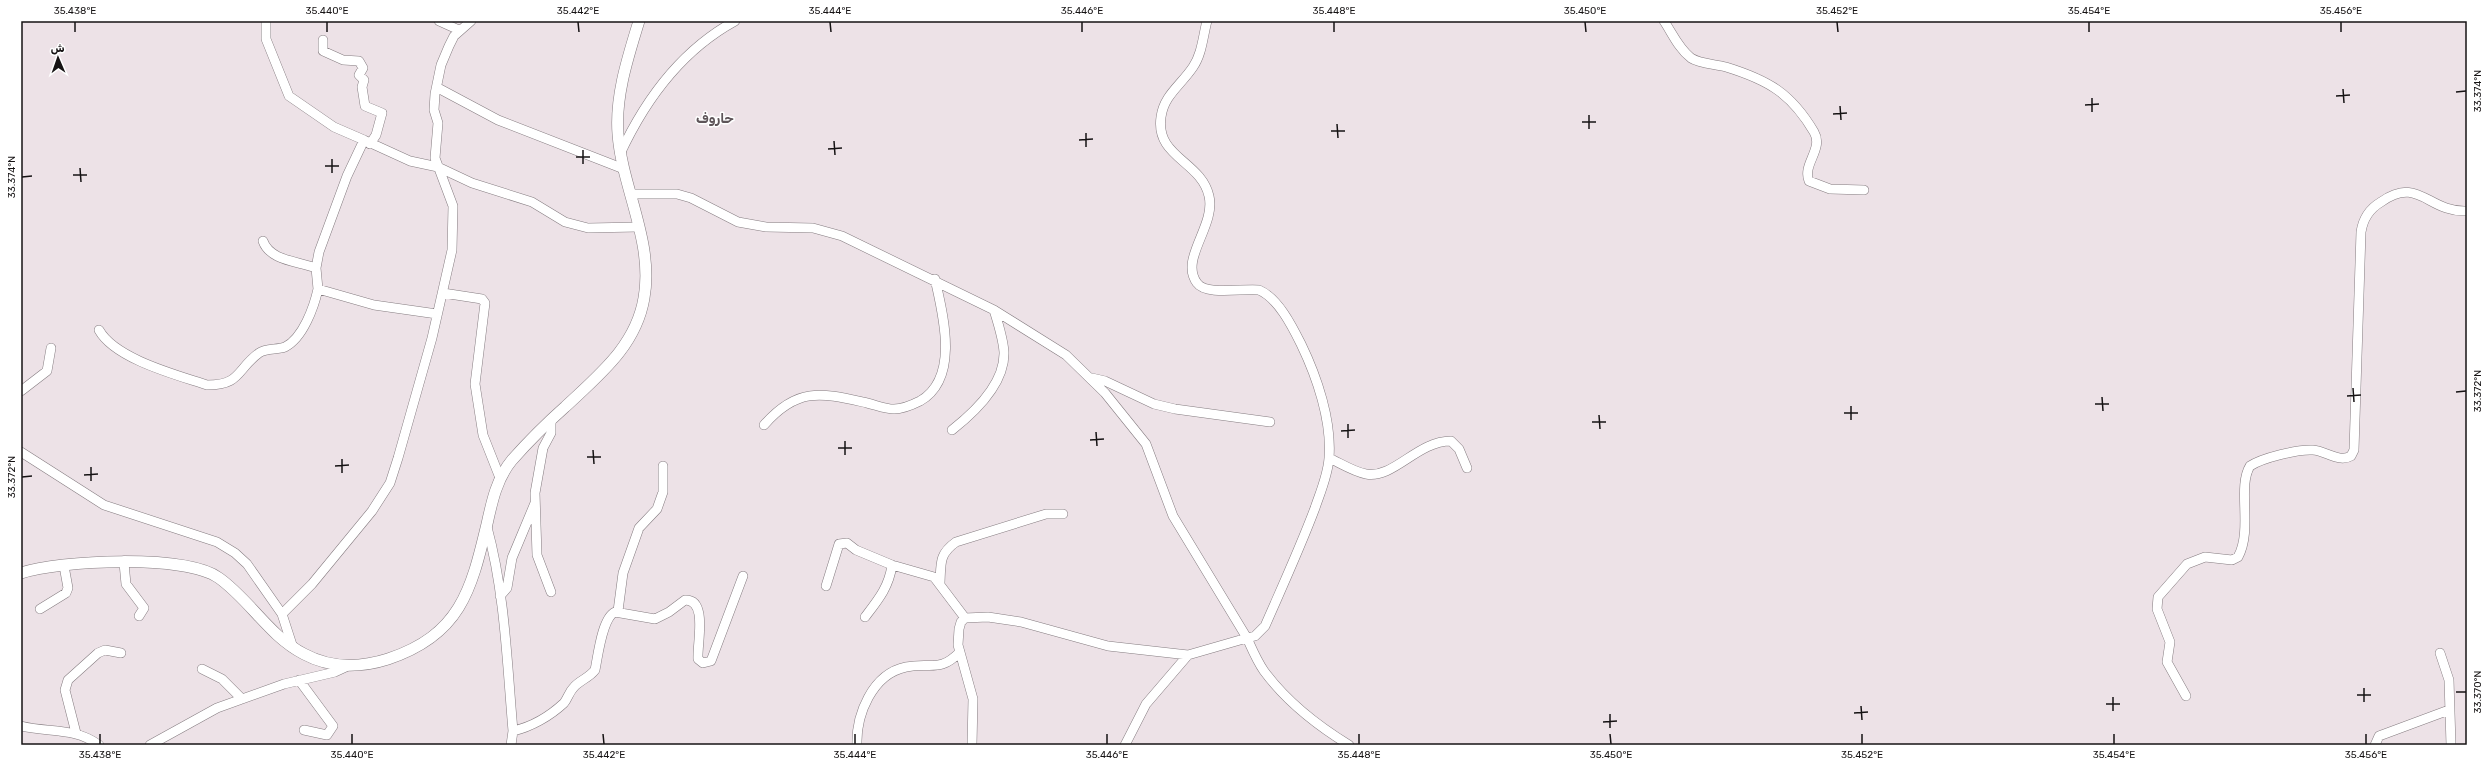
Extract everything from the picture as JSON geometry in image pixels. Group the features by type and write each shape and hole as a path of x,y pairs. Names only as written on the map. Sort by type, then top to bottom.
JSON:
{"street":[{"path":"266,21 266,39 289,96 334,127 410,161 438,167 472,183 532,202 565,222 588,228 638,227"},
{"path":"439,21 459,30"},
{"path":"282,614 317,578 372,511 390,483 443,293 452,250 454,217 450,196 438,167 435,147 438,122 434,110 441,65 449,46 459,30 471,21"},
{"path":"21,573 64,566 124,563 186,565 201,568 218,576 278,636 294,648 324,662 348,666 367,665 397,656 425,641 447,623 456,614 468,589 500,478 512,461 551,420 608,367 632,334 644,297 645,269 638,227 620,154 617,130 623,73 639,21"},
{"path":"620,154 660,85 706,40 735,21"},
{"path":"965,618 988,616 1021,622 1108,646 1188,655 1255,636 1265,626 1308,526 1319,496 1329,458 1328,433 1316,384 1295,332 1267,293 1259,290 1206,290 1198,284 1194,278 1193,258 1209,220 1209,196 1202,179 1165,144 1162,139 1161,118 1168,96 1194,67 1200,54 1207,21"},
{"path":"1664,21 1684,52 1695,61 1755,77 1780,90 1790,100 1816,137 1816,146 1806,170 1809,181 1830,189 1864,190"},
{"path":"99,330 110,343 124,352 158,368 207,385 225,384 237,377 261,352 286,346 294,340 308,318 318,290 316,268 318,252 337,201 367,142 377,131 382,113 365,106 362,87 364,80 359,75 363,68 359,61 343,60 323,51 323,40"},
{"path":"438,88 498,120 624,169"},
{"path":"2186,696 2167,662 2170,642 2157,609 2158,597 2187,564 2205,557 2232,560 2238,557 2245,533 2246,488 2250,466 2262,460 2302,450 2313,450 2343,458 2351,456 2354,450 2361,232 2365,218 2373,207 2387,197 2406,191 2416,193 2448,210 2467,211"},
{"path":"630,194 677,194 691,198 738,222 753,226 800,227 825,231 856,242 994,310 1066,355 1092,378 1146,444 1173,516 1247,638 1263,670 1274,683 1320,727 1349,745"},
{"path":"263,241 265,249 278,256 316,268"},
{"path":"764,425 786,403 808,396 831,395 894,409 907,407 923,399 936,384 944,361 944,328 935,280"},
{"path":"318,290 374,305 437,314"},
{"path":"443,293 482,299 485,303 475,384 482,435 500,478"},
{"path":"952,430 988,395 1002,365 1004,353 994,310"},
{"path":"21,391 46,371 51,348"},
{"path":"1092,378 1105,381 1154,404 1175,409 1270,422"},
{"path":"551,420 551,433 541,455 536,501 537,555 551,592"},
{"path":"1329,458 1364,474 1376,475 1385,473 1413,454 1437,443 1451,441 1459,449 1467,468"},
{"path":"21,452 104,505 157,521 225,546 247,564 282,614 294,648"},
{"path":"618,611 623,573 639,528 657,509 663,492 663,466"},
{"path":"500,596 507,588 512,558 536,501"},
{"path":"940,583 942,558 946,550 956,542 1046,514 1063,514"},
{"path":"486,526 493,551 500,596 513,731 511,745"},
{"path":"826,586 839,544 847,543 856,550 892,565 927,574 940,583 965,618"},
{"path":"124,563 126,584 144,608 139,616"},
{"path":"865,617 884,592 890,579 892,565"},
{"path":"40,608 66,593 68,588 64,566"},
{"path":"513,731 529,726 553,710 564,702 573,687 592,674 595,670 605,625 612,613 618,611 655,619 669,612 685,600 694,602 698,605 700,617 698,659 701,662 708,663 717,650 743,576"},
{"path":"965,618 959,629 960,652 973,698 972,745"},
{"path":"76,732 65,690 68,680 98,653 105,650 121,653"},
{"path":"857,745 856,729 864,704 875,687 904,667 945,664 960,652"},
{"path":"2440,653 2449,680 2451,745"},
{"path":"1125,745 1146,704 1188,655"},
{"path":"150,745 217,708 299,680 335,672 348,666"},
{"path":"202,669 222,679 242,699"},
{"path":"299,680 333,726 331,732 327,735 304,730"},
{"path":"2376,745 2379,736 2449,710"},
{"path":"21,726 76,732 86,736 99,745"}],"district":[{"name":"حاروف","path":"715,118"}]}
